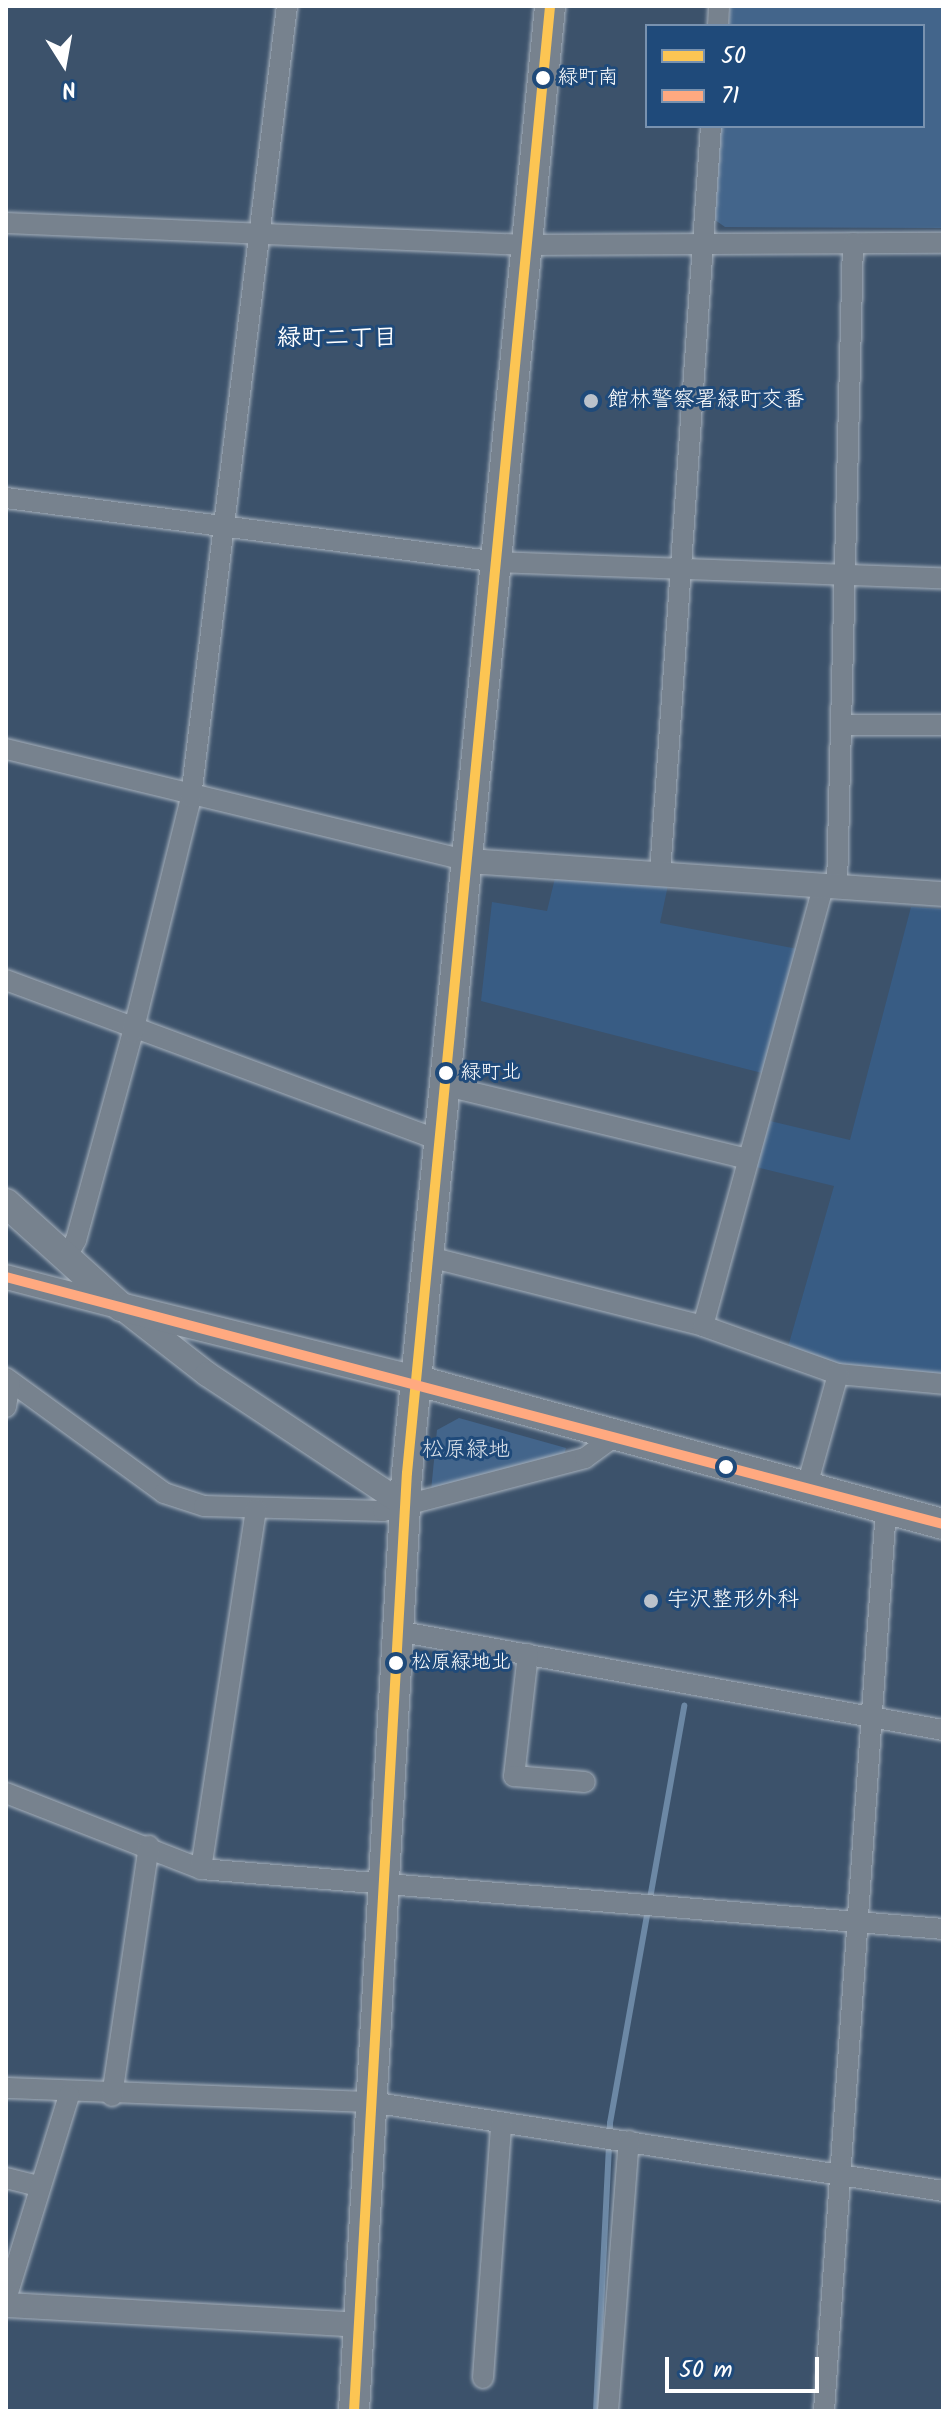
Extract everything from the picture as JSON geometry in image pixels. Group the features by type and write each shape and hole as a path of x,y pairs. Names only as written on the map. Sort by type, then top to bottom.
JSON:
{"main road":[{"path":"354,2411 397,1631 415,1380 470,861 550,6"},
{"path":"6,1203 121,1307 415,1380 943,1524"}],"street":[{"path":"66,1258 76,1240 133,1032 191,797 287,6"},
{"path":"660,874 711,128"},
{"path":"6,223 526,245 943,243"},
{"path":"703,1326 747,1159 830,887 846,725 853,243"},
{"path":"6,498 498,562 943,578"},
{"path":"846,725 943,725"},
{"path":"6,749 191,797 470,861 943,894"},
{"path":"6,980 133,1032 441,1141"},
{"path":"446,1086 747,1159"},
{"path":"429,1257 703,1326 838,1374 943,1384"},
{"path":"6,1277 121,1307 207,1374 405,1505"},
{"path":"807,1486 838,1374"},
{"path":"8,1380 164,1493 204,1506 383,1511 585,1458 615,1436"},
{"path":"6,1407 8,1380"},
{"path":"824,2411 835,2176 886,1508"},
{"path":"201,1869 256,1509"},
{"path":"397,1631 943,1730"},
{"path":"528,1654 514,1776 585,1782"},
{"path":"6,1793 149,1846 201,1869 943,1929"},
{"path":"112,2096 149,1846"},
{"path":"6,2088 69,2095 371,2102 943,2191"},
{"path":"6,2299 37,2186 69,2095"},
{"path":"483,2378 501,2124"},
{"path":"608,2411 629,2141"},
{"path":"6,2178 37,2186"},
{"path":"6,2305 359,2325"}],"shaded area":[{"path":"555,878 668,885 660,923 798,949 762,1073 481,1001 492,902 547,911"},
{"path":"911,907 943,909 943,1374 839,1364 788,1347 834,1186 756,1167 770,1121 850,1140"}],"green space":[{"path":"730,6 943,6 943,228 725,227 715,220 721,128 925,128 925,24 729,24"},
{"name":"松原緑地","path":"459,1418 566,1448 563,1458 431,1491 437,1430"}],"waterway":[{"path":"596,2411 610,2123 684,1706"}],"transit line":[{"name":"50","path":"354,2411 407,1473 550,6"},
{"name":"71","path":"6,1277 943,1524"}],"place":[{"name":"緑町南","path":"543,78"},
{"name":"館林警察署緑町交番","path":"591,401"},
{"name":"緑町北","path":"446,1073"},
{"name":"宇沢整形外科","path":"651,1601"},
{"name":"松原緑地北","path":"396,1663"}],"district":[{"name":"緑町二丁目","path":"337,339"}]}
